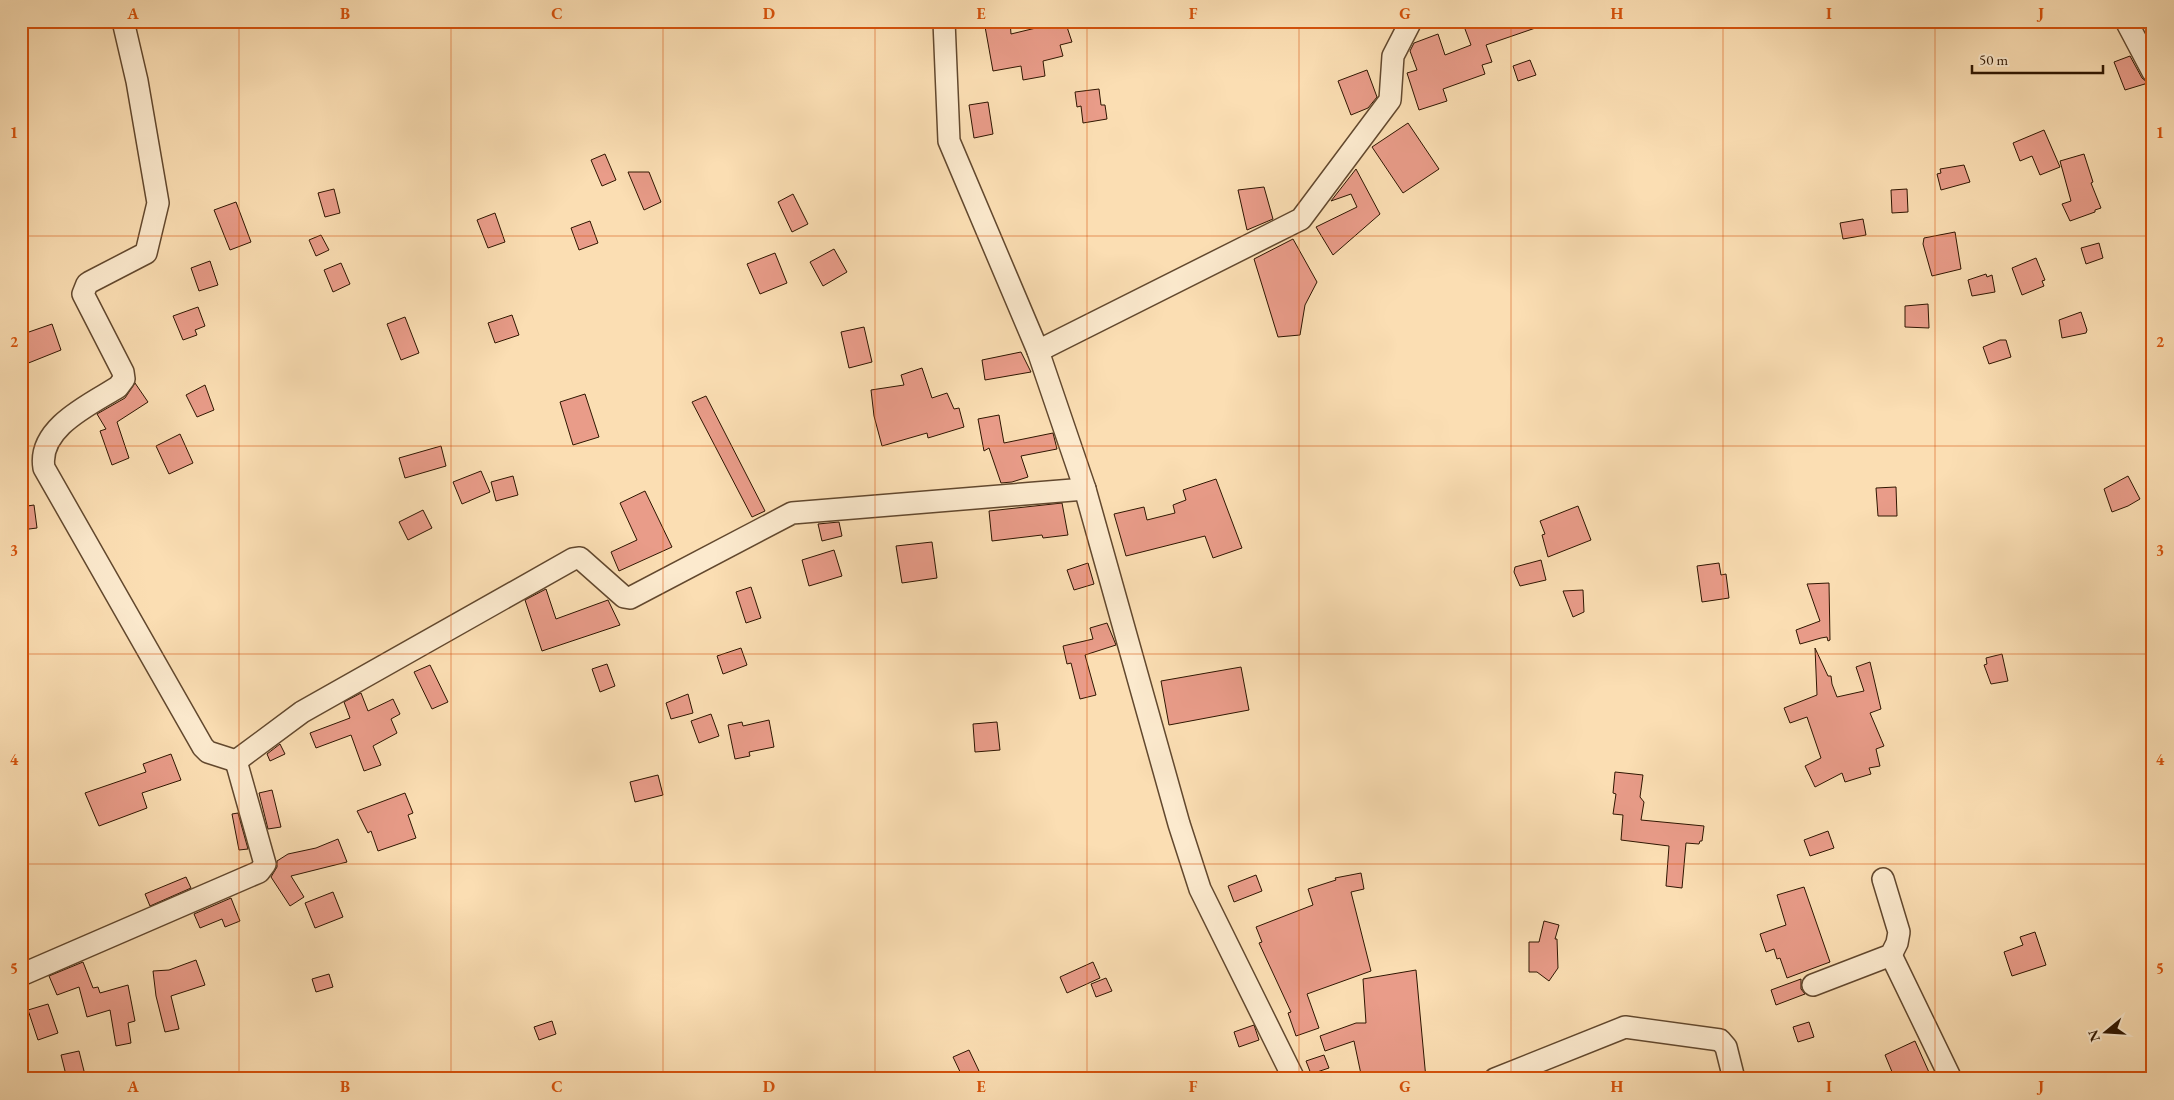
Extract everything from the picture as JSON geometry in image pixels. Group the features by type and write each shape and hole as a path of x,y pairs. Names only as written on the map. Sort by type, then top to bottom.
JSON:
{"street":[{"path":"123,21 137,81 158,207 146,253 87,284 83,294 123,372 124,379 118,388 64,421 48,444 43,461 49,476 203,747 208,752 236,761"},
{"path":"944,21 947,121 950,141 1038,351 1085,488 1179,824 1200,888 1294,1079"},
{"path":"1038,351 1301,219 1390,100 1394,56 1411,21"},
{"path":"2126,21 2153,72"},
{"path":"236,761 302,712 573,558 580,558 624,596 630,598 792,513 1085,488"},
{"path":"21,975 259,872 264,864 236,761"},
{"path":"1814,985 1890,955 1897,944 1899,932 1883,879"},
{"path":"1890,955 1951,1079"},
{"path":"1495,1079 1500,1075 1625,1027 1720,1040 1726,1047 1734,1079"}],"building":[{"path":"984,21 1010,21 1011,34 1065,21 1072,42 1060,45 1063,56 1043,61 1045,76 1023,80 1021,66 993,71"},
{"path":"1462,21 1547,21 1547,24 1486,45 1492,62 1482,65 1485,74 1443,89 1447,101 1419,110 1407,73 1417,70 1410,51 1414,43 1438,34 1445,55 1471,45"},
{"path":"2130,56 2142,78 2148,83 2125,90 2114,62"},
{"path":"1530,60 1536,75 1518,81 1513,66"},
{"path":"1367,70 1377,97 1368,108 1351,115 1338,81"},
{"path":"1099,89 1101,105 1105,105 1107,119 1083,123 1081,106 1077,107 1075,92"},
{"path":"988,102 993,134 974,138 969,105"},
{"path":"1408,123 1439,169 1403,193 1372,147"},
{"path":"2044,130 2060,167 2040,175 2032,156 2020,161 2013,143"},
{"path":"605,154 616,180 602,186 591,160"},
{"path":"2084,154 2093,182 2091,183 2101,208 2070,221 2062,204 2071,201 2060,161"},
{"path":"1964,165 1970,182 1941,190 1937,174 1941,173 1940,169"},
{"path":"1356,169 1380,214 1333,255 1316,227 1357,207 1351,194 1331,201"},
{"path":"628,172 649,172 661,202 644,210"},
{"path":"1264,187 1273,219 1247,230 1238,190"},
{"path":"334,189 340,213 325,217 318,193"},
{"path":"1907,189 1908,212 1892,213 1891,190"},
{"path":"793,194 808,224 792,232 778,202"},
{"path":"236,202 251,242 230,250 214,210"},
{"path":"495,213 505,242 488,248 477,220"},
{"path":"1863,219 1866,235 1843,239 1840,223"},
{"path":"590,221 598,243 579,250 571,228"},
{"path":"1955,232 1961,269 1932,276 1923,244 1924,238"},
{"path":"321,235 329,250 316,256 309,240"},
{"path":"1293,239 1317,282 1305,305 1300,335 1278,337 1254,259"},
{"path":"2099,243 2103,258 2086,264 2081,248"},
{"path":"834,249 847,272 823,286 810,262"},
{"path":"775,253 787,283 760,294 747,264"},
{"path":"2036,258 2045,280 2042,281 2044,286 2022,295 2012,268"},
{"path":"210,261 218,285 199,291 191,268"},
{"path":"341,263 350,284 333,292 324,270"},
{"path":"1986,274 1987,277 1992,275 1995,292 1972,296 1968,280"},
{"path":"1928,304 1929,328 1905,327 1905,306"},
{"path":"198,307 205,326 195,330 197,335 183,340 173,316"},
{"path":"2081,312 2087,330 2086,333 2062,338 2059,320"},
{"path":"512,315 519,335 495,343 488,323"},
{"path":"405,317 419,353 401,360 387,324"},
{"path":"52,324 61,350 21,366 21,338 27,338 26,333"},
{"path":"864,327 872,362 849,368 841,332"},
{"path":"2000,340 2006,340 2011,357 1989,364 1983,347"},
{"path":"1021,352 1031,372 985,380 982,360"},
{"path":"922,368 932,398 947,393 954,409 959,408 964,427 928,438 927,433 882,446 874,416 871,390 904,385 901,375"},
{"path":"135,383 148,402 117,422 129,458 112,465 100,431 106,429 97,414 125,398"},
{"path":"205,385 214,410 197,417 186,395"},
{"path":"585,394 599,437 573,445 560,402"},
{"path":"706,396 765,511 752,517 692,402"},
{"path":"999,415 1004,443 1053,433 1057,449 1021,456 1028,477 1001,483 989,448 984,451 978,419"},
{"path":"180,434 193,463 169,474 156,446"},
{"path":"441,446 446,466 405,478 399,458"},
{"path":"481,471 490,492 462,504 453,482"},
{"path":"513,476 518,495 496,501 491,482"},
{"path":"2128,476 2140,499 2112,512 2104,489"},
{"path":"1216,479 1242,548 1213,558 1205,536 1126,556 1114,514 1144,507 1147,520 1175,513 1173,505 1186,500 1183,490"},
{"path":"1896,487 1897,516 1878,516 1876,488"},
{"path":"645,491 672,547 619,571 611,552 637,540 620,503"},
{"path":"1062,503 1068,535 1043,538 1042,535 992,541 989,511"},
{"path":"34,505 37,528 21,530 21,507"},
{"path":"1578,506 1591,540 1548,557 1542,535 1545,534 1540,521"},
{"path":"423,510 432,528 408,540 399,522"},
{"path":"839,522 842,536 822,541 818,524"},
{"path":"932,542 937,578 902,583 896,546"},
{"path":"834,550 842,576 809,586 802,560"},
{"path":"1541,560 1546,580 1520,586 1514,572 1515,567"},
{"path":"1088,563 1094,584 1074,590 1067,570"},
{"path":"1719,563 1721,575 1726,574 1729,598 1702,602 1697,566"},
{"path":"1829,583 1830,640 1828,641 1827,637 1800,644 1796,630 1820,621 1807,584"},
{"path":"751,587 761,618 746,623 736,592"},
{"path":"546,589 556,619 608,600 620,625 542,651 525,600"},
{"path":"1583,590 1584,612 1573,617 1563,591"},
{"path":"1107,623 1116,645 1085,655 1096,695 1080,699 1071,663 1067,664 1063,646 1093,639 1090,628"},
{"path":"741,648 747,665 723,674 717,656"},
{"path":"1815,648 1828,676 1831,676 1837,697 1864,691 1856,667 1870,662 1881,709 1870,713 1884,746 1876,749 1880,766 1869,768 1871,774 1845,782 1842,773 1815,787 1805,766 1821,758 1807,717 1790,723 1784,708 1817,695"},
{"path":"2002,654 2008,681 1991,684 1984,665 1987,664 1986,658"},
{"path":"607,664 615,686 600,692 592,669"},
{"path":"430,665 448,702 432,709 414,672"},
{"path":"1241,667 1249,710 1169,725 1161,681"},
{"path":"361,693 368,711 393,699 400,714 391,719 397,733 373,746 381,765 364,771 351,735 316,748 310,733 350,718 344,702"},
{"path":"688,694 693,713 671,719 666,703"},
{"path":"711,714 719,736 699,743 691,721"},
{"path":"769,720 774,747 749,752 750,756 735,759 728,725 742,722 743,726"},
{"path":"997,722 1000,750 975,752 973,724"},
{"path":"280,744 285,754 270,761 267,754"},
{"path":"171,754 181,780 142,793 147,808 99,826 85,793 146,772 143,764"},
{"path":"1615,772 1643,775 1640,797 1644,802 1641,820 1704,826 1702,841 1699,844 1686,843 1682,888 1666,886 1669,846 1621,840 1623,815 1613,814 1616,794 1613,793"},
{"path":"658,775 663,795 635,802 630,782"},
{"path":"272,790 281,827 268,829 259,793"},
{"path":"405,793 413,813 408,815 416,838 378,851 371,831 368,833 357,811"},
{"path":"238,813 248,849 239,850 232,814"},
{"path":"1828,831 1834,848 1810,856 1804,840"},
{"path":"338,839 347,862 291,876 304,897 290,906 271,877 277,867 277,861 288,854 316,848"},
{"path":"1361,873 1364,889 1351,892 1371,971 1307,994 1319,1028 1296,1036 1288,1013 1291,1012 1259,943 1262,942 1256,927 1313,905 1308,889 1336,880 1335,878"},
{"path":"1256,875 1262,891 1234,902 1228,886"},
{"path":"186,877 191,888 150,906 145,894"},
{"path":"1804,887 1830,962 1787,978 1780,958 1777,959 1774,949 1766,952 1760,934 1786,925 1777,895"},
{"path":"333,892 343,917 315,928 305,903"},
{"path":"231,898 240,921 225,927 222,919 200,928 194,914"},
{"path":"1544,921 1559,925 1555,939 1557,939 1558,968 1549,981 1537,972 1529,972 1529,942 1539,942"},
{"path":"2035,932 2046,965 2012,976 2004,952 2023,945 2020,937"},
{"path":"196,960 205,985 171,996 179,1029 165,1032 156,996 153,971 169,970"},
{"path":"83,962 93,988 98,987 100,993 128,985 135,1021 128,1023 131,1043 116,1046 110,1010 87,1017 79,987 57,995 49,976"},
{"path":"1093,962 1100,978 1067,993 1060,977"},
{"path":"1416,970 1426,1079 1362,1079 1354,1041 1325,1051 1320,1036 1356,1023 1366,1023 1363,979"},
{"path":"329,974 333,987 316,992 312,979"},
{"path":"1106,978 1112,991 1096,997 1091,984"},
{"path":"1801,979 1801,989 1805,994 1776,1005 1771,990"},
{"path":"48,1004 58,1033 38,1040 28,1010"},
{"path":"552,1021 556,1034 539,1040 534,1027"},
{"path":"1809,1022 1814,1037 1798,1042 1793,1027"},
{"path":"1254,1025 1259,1040 1239,1047 1234,1032"},
{"path":"1915,1041 1932,1079 1895,1079 1885,1055"},
{"path":"969,1050 979,1071 963,1078 953,1057"},
{"path":"79,1051 85,1075 67,1079 61,1055"},
{"path":"1324,1055 1329,1068 1311,1074 1306,1061"}]}
